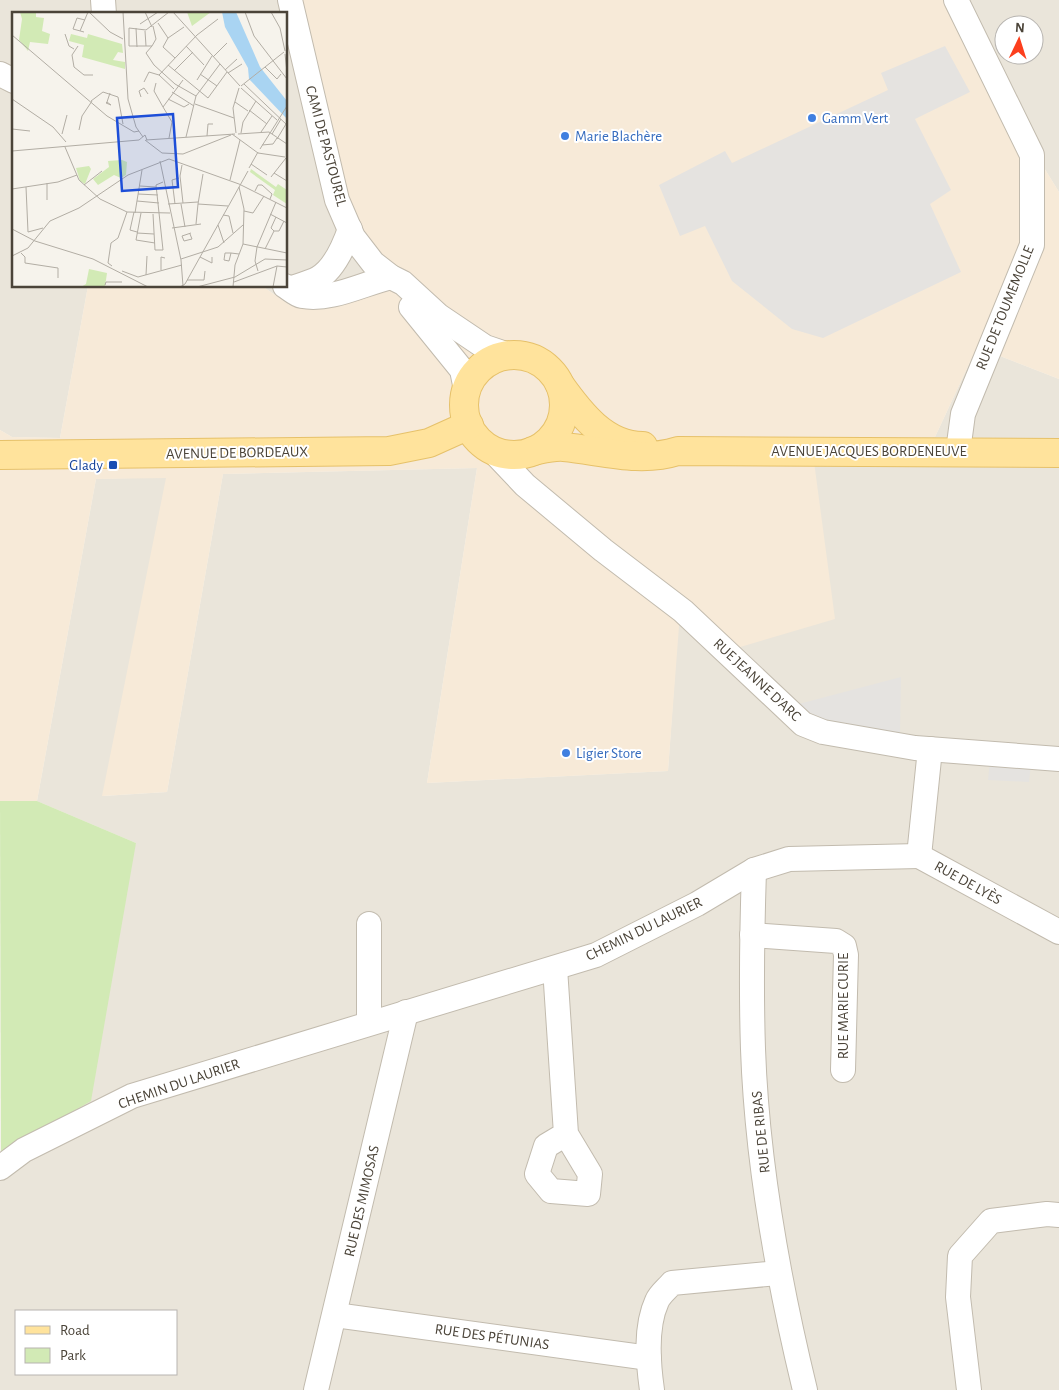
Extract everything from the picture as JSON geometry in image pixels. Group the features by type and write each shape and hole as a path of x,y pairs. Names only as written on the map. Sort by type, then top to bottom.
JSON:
{"main road":[{"path":"509,355 526,356 541,362 560,383 564,397 564,411 560,425 549,440 533,451 521,454 505,454 490,448 477,438 469,425 464,401 466,390 479,369 493,360 509,355"},
{"name":"AVENUE JACQUES BORDENEUVE","path":"560,383 576,407 603,433 619,441 638,446 661,446 678,452"},
{"name":"AVENUE DE BORDEAUX","path":"0,456 389,451 429,443 469,425"},
{"name":"AVENUE JACQUES BORDENEUVE","path":"533,451 562,446 608,454 660,457 678,452 958,451 1059,453"}],"street":[{"name":"CAMI DE PASTOUREL","path":"290,0 337,200 350,229 373,263 391,277 403,283 439,316 464,335 485,347 509,355"},
{"name":"RUE DE TOUMEMOLLE","path":"956,0 1032,155 1032,245 963,414 958,451"},
{"path":"0,74 12,80"},
{"path":"288,288 317,279 330,268 344,245 350,229"},
{"name":"CAMI DE PASTOUREL","path":"391,277 396,289 462,370 466,390"},
{"path":"288,288 300,296 313,297 341,293 391,277"},
{"name":"RUE JEANNE D'ARC","path":"490,448 525,485 603,550 683,612 803,724 823,732 930,749 1059,759"},
{"path":"533,451 531,473 534,491"},
{"name":"RUE DE LYÈS","path":"930,749 919,856 1059,932"},
{"name":"CHEMIN DU LAURIER","path":"0,1168 24,1150 132,1096 596,954 697,904 754,870 789,859 919,856"},
{"name":"RUE DE RIBAS","path":"754,870 752,935 753,1050 762,1151 778,1273 805,1390"},
{"path":"369,924 369,1023"},
{"name":"RUE MARIE CURIE","path":"752,935 836,941 844,946 846,955 843,1070"},
{"path":"555,968 566,1134"},
{"name":"RUE DES MIMOSAS","path":"316,1390 406,1012"},
{"path":"969,1390 958,1296 960,1256 991,1221 1047,1214 1059,1215"},
{"path":"652,1390 649,1358 651,1320 658,1299 672,1283 778,1273"},
{"name":"RUE DES PÉTUNIAS","path":"335,1315 649,1358"}],"shaded area":[{"path":"0,0 302,0 345,192 391,291 291,306 265,288 288,288 288,12 12,12 12,288 88,288 60,438 12,437 0,430"},
{"path":"302,0 946,0 994,87 1059,192 1059,379 977,347 935,437 811,439 835,619 737,648 681,600 668,771 427,783 477,468 223,474 167,792 102,796 166,478 96,479 37,801 0,801 0,430 12,437 60,438 88,288 265,288 291,306 391,291 345,192"},
{"path":"946,0 1059,0 1059,192 994,87"},
{"path":"945,46 970,92 915,119 951,190 930,204 961,272 823,338 792,329 732,281 705,226 680,236 659,185 725,151 732,163 888,90 881,73"},
{"path":"977,347 1059,379 1059,1390 0,1390 0,1152 2,1153 136,843 37,801 96,479 167,477 103,796 167,792 223,474 477,468 427,783 668,771 680,600 811,439 935,437"},
{"path":"901,677 900,737 821,726 795,705"},
{"path":"990,761 1031,765 1029,782 988,780"}],"green space":[{"path":"0,801 37,801 136,843 91,1101 1,1153"}],"place":[{"name":"Gamm Vert","path":"812,118"},
{"name":"Marie Blachère","path":"565,136"},
{"name":"Glady","path":"113,465"},
{"name":"Ligier Store","path":"566,753"}]}
